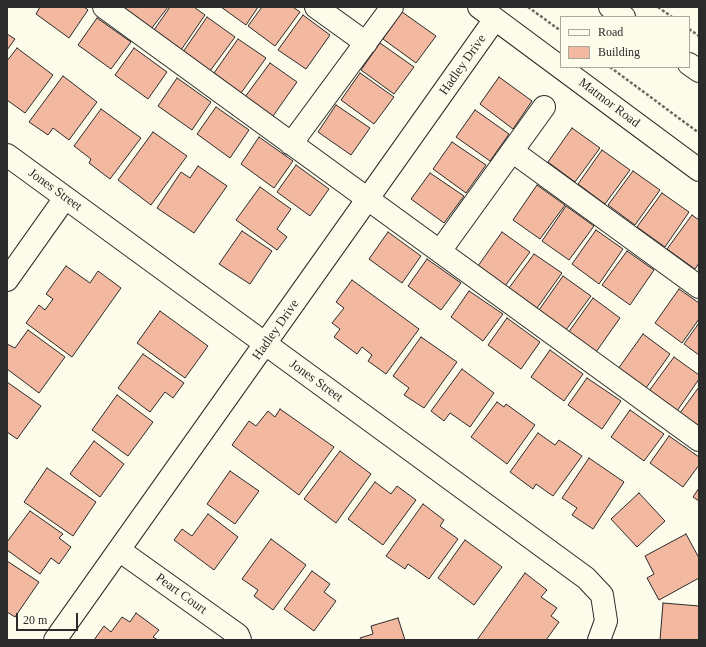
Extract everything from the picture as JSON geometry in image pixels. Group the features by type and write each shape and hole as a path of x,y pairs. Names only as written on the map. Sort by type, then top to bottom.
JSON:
{"street":[{"path":"104,7 699,440"},
{"path":"316,7 366,43"},
{"path":"291,144 392,7"},
{"path":"610,7 623,16"},
{"name":"Matmor Road","path":"487,13 560,67"},
{"name":"Hadley Drive","path":"55,640 368,198 487,13"},
{"path":"690,65 699,71"},
{"name":"Matmor Road","path":"561,68 699,170"},
{"path":"440,251 544,107"},
{"path":"512,151 699,287"},
{"name":"Jones Street","path":"7,155 586,578 602,595 603,630"},
{"path":"7,280 66,198"},
{"name":"Peart Court","path":"119,550 238,635 240,640"}],"path":[{"path":"528,7 560,30"},
{"path":"658,7 671,16"},
{"path":"690,30 699,36"},
{"path":"611,68 699,133"}],"building":[{"path":"40,7 84,7 88,10 69,38 36,14"},
{"path":"126,7 168,7 151,29 124,10"},
{"path":"170,7 194,7 205,15 181,50 154,30"},
{"path":"221,7 258,7 246,25"},
{"path":"262,7 293,7 300,12 275,46 248,26"},
{"path":"402,12 436,36 416,63 383,39"},
{"path":"303,15 330,35 306,69 278,50"},
{"path":"207,17 235,37 210,71 183,52"},
{"path":"97,18 131,42 111,69 78,45"},
{"path":"7,34 15,39 7,50"},
{"path":"238,39 266,58 241,93 214,73"},
{"path":"380,43 414,67 394,94 361,70"},
{"path":"17,48 53,75 25,113 7,100 7,61"},
{"path":"134,48 167,72 148,99 115,75"},
{"path":"270,63 297,82 273,116 245,97"},
{"path":"360,73 394,97 374,124 341,100"},
{"path":"63,76 97,102 69,140 53,128 48,135 29,122"},
{"path":"499,77 532,101 513,129 480,104"},
{"path":"177,78 211,102 192,130 158,106"},
{"path":"336,105 370,128 351,155 318,132"},
{"path":"216,107 249,130 230,158 197,134"},
{"path":"101,109 141,138 110,179 89,163 91,159 74,146"},
{"path":"475,110 509,134 490,161 456,137"},
{"path":"572,128 600,148 575,182 548,162"},
{"path":"153,132 187,156 151,205 118,180"},
{"path":"259,137 293,161 274,188 241,164"},
{"path":"452,142 486,165 466,193 433,169"},
{"path":"602,150 630,170 605,204 578,184"},
{"path":"296,165 329,189 310,216 277,192"},
{"path":"198,166 227,186 194,233 157,208 181,172 190,178"},
{"path":"633,171 660,190 635,225 608,205"},
{"path":"430,173 464,196 444,223 411,199"},
{"path":"537,185 565,205 540,239 513,220"},
{"path":"260,187 291,209 277,229 287,237 277,250 236,220"},
{"path":"662,193 689,212 665,247 637,227"},
{"path":"566,206 594,226 569,260 542,241"},
{"path":"692,215 699,220 699,263 695,269 667,249"},
{"path":"596,230 623,249 599,284 572,264"},
{"path":"242,231 272,251 250,284 219,264"},
{"path":"388,232 421,256 402,283 369,259"},
{"path":"502,232 530,252 505,286 478,266"},
{"path":"627,251 654,270 630,305 602,285"},
{"path":"534,254 562,273 537,308 509,288"},
{"path":"427,259 461,283 441,310 408,286"},
{"path":"66,266 90,283 98,271 121,288 72,357 26,323 39,305 45,310 53,299 46,294"},
{"path":"563,276 591,296 566,330 539,310"},
{"path":"352,280 419,329 386,374 368,361 372,355 362,347 357,354 334,337 340,329 332,323 344,308 336,302"},
{"path":"679,289 699,303 699,319 682,343 655,323"},
{"path":"469,291 503,314 483,341 451,317"},
{"path":"593,298 620,318 596,352 568,333"},
{"path":"160,311 208,346 185,378 137,343"},
{"path":"507,318 540,342 521,369 488,345"},
{"path":"699,323 699,355 684,344"},
{"path":"28,330 65,357 39,393 7,369 7,344 15,348"},
{"path":"643,334 670,354 646,388 618,369"},
{"path":"421,337 457,362 424,408 404,395 409,388 393,376"},
{"path":"550,350 583,374 564,401 531,377"},
{"path":"143,354 184,383 173,398 165,392 150,412 118,388"},
{"path":"674,357 699,375 699,379 677,411 649,391"},
{"path":"462,369 494,393 470,427 450,413 444,421 431,411"},
{"path":"587,378 621,401 602,429 568,405"},
{"path":"7,382 41,406 17,439 7,432"},
{"path":"699,387 699,426 680,413"},
{"path":"117,395 153,422 128,456 92,430"},
{"path":"497,402 504,407 506,404 535,425 507,464 471,437"},
{"path":"280,409 334,447 299,495 232,445 249,421 256,426 268,411 275,417"},
{"path":"630,410 664,434 644,461 611,437"},
{"path":"538,433 555,445 559,440 582,456 553,496 536,484 533,489 510,472"},
{"path":"669,436 699,457 699,465 683,487 650,463"},
{"path":"94,441 124,464 100,497 70,474"},
{"path":"340,451 371,474 336,523 304,499"},
{"path":"589,458 624,482 593,529 572,515 577,508 562,498"},
{"path":"47,468 96,502 73,536 24,502"},
{"path":"230,471 259,491 235,524 207,504"},
{"path":"375,482 391,494 397,486 416,500 383,545 348,519"},
{"path":"699,488 699,501 693,497"},
{"path":"639,493 665,521 637,547 611,519"},
{"path":"423,504 444,520 440,526 458,539 429,579 408,564 405,569 386,556"},
{"path":"30,511 63,534 59,538 71,547 59,564 51,558 40,574 7,550 7,542"},
{"path":"208,514 238,537 214,570 174,540 182,529 192,536"},
{"path":"686,534 699,558 699,578 659,600 647,578 654,574 645,556"},
{"path":"271,539 306,565 273,610 254,596 258,590 242,579"},
{"path":"465,540 502,567 474,605 438,578"},
{"path":"7,561 39,582 15,617 7,612"},
{"path":"312,571 330,584 324,592 336,601 314,631 284,609"},
{"path":"525,573 547,590 541,597 557,608 551,616 559,622 546,640 477,640"},
{"path":"663,603 699,606 699,640 660,640"},
{"path":"136,613 159,630 153,637 158,640 94,640 104,626 111,632 122,617 130,622"},
{"path":"398,618 405,640 361,640 360,638 373,634 371,626"}]}
